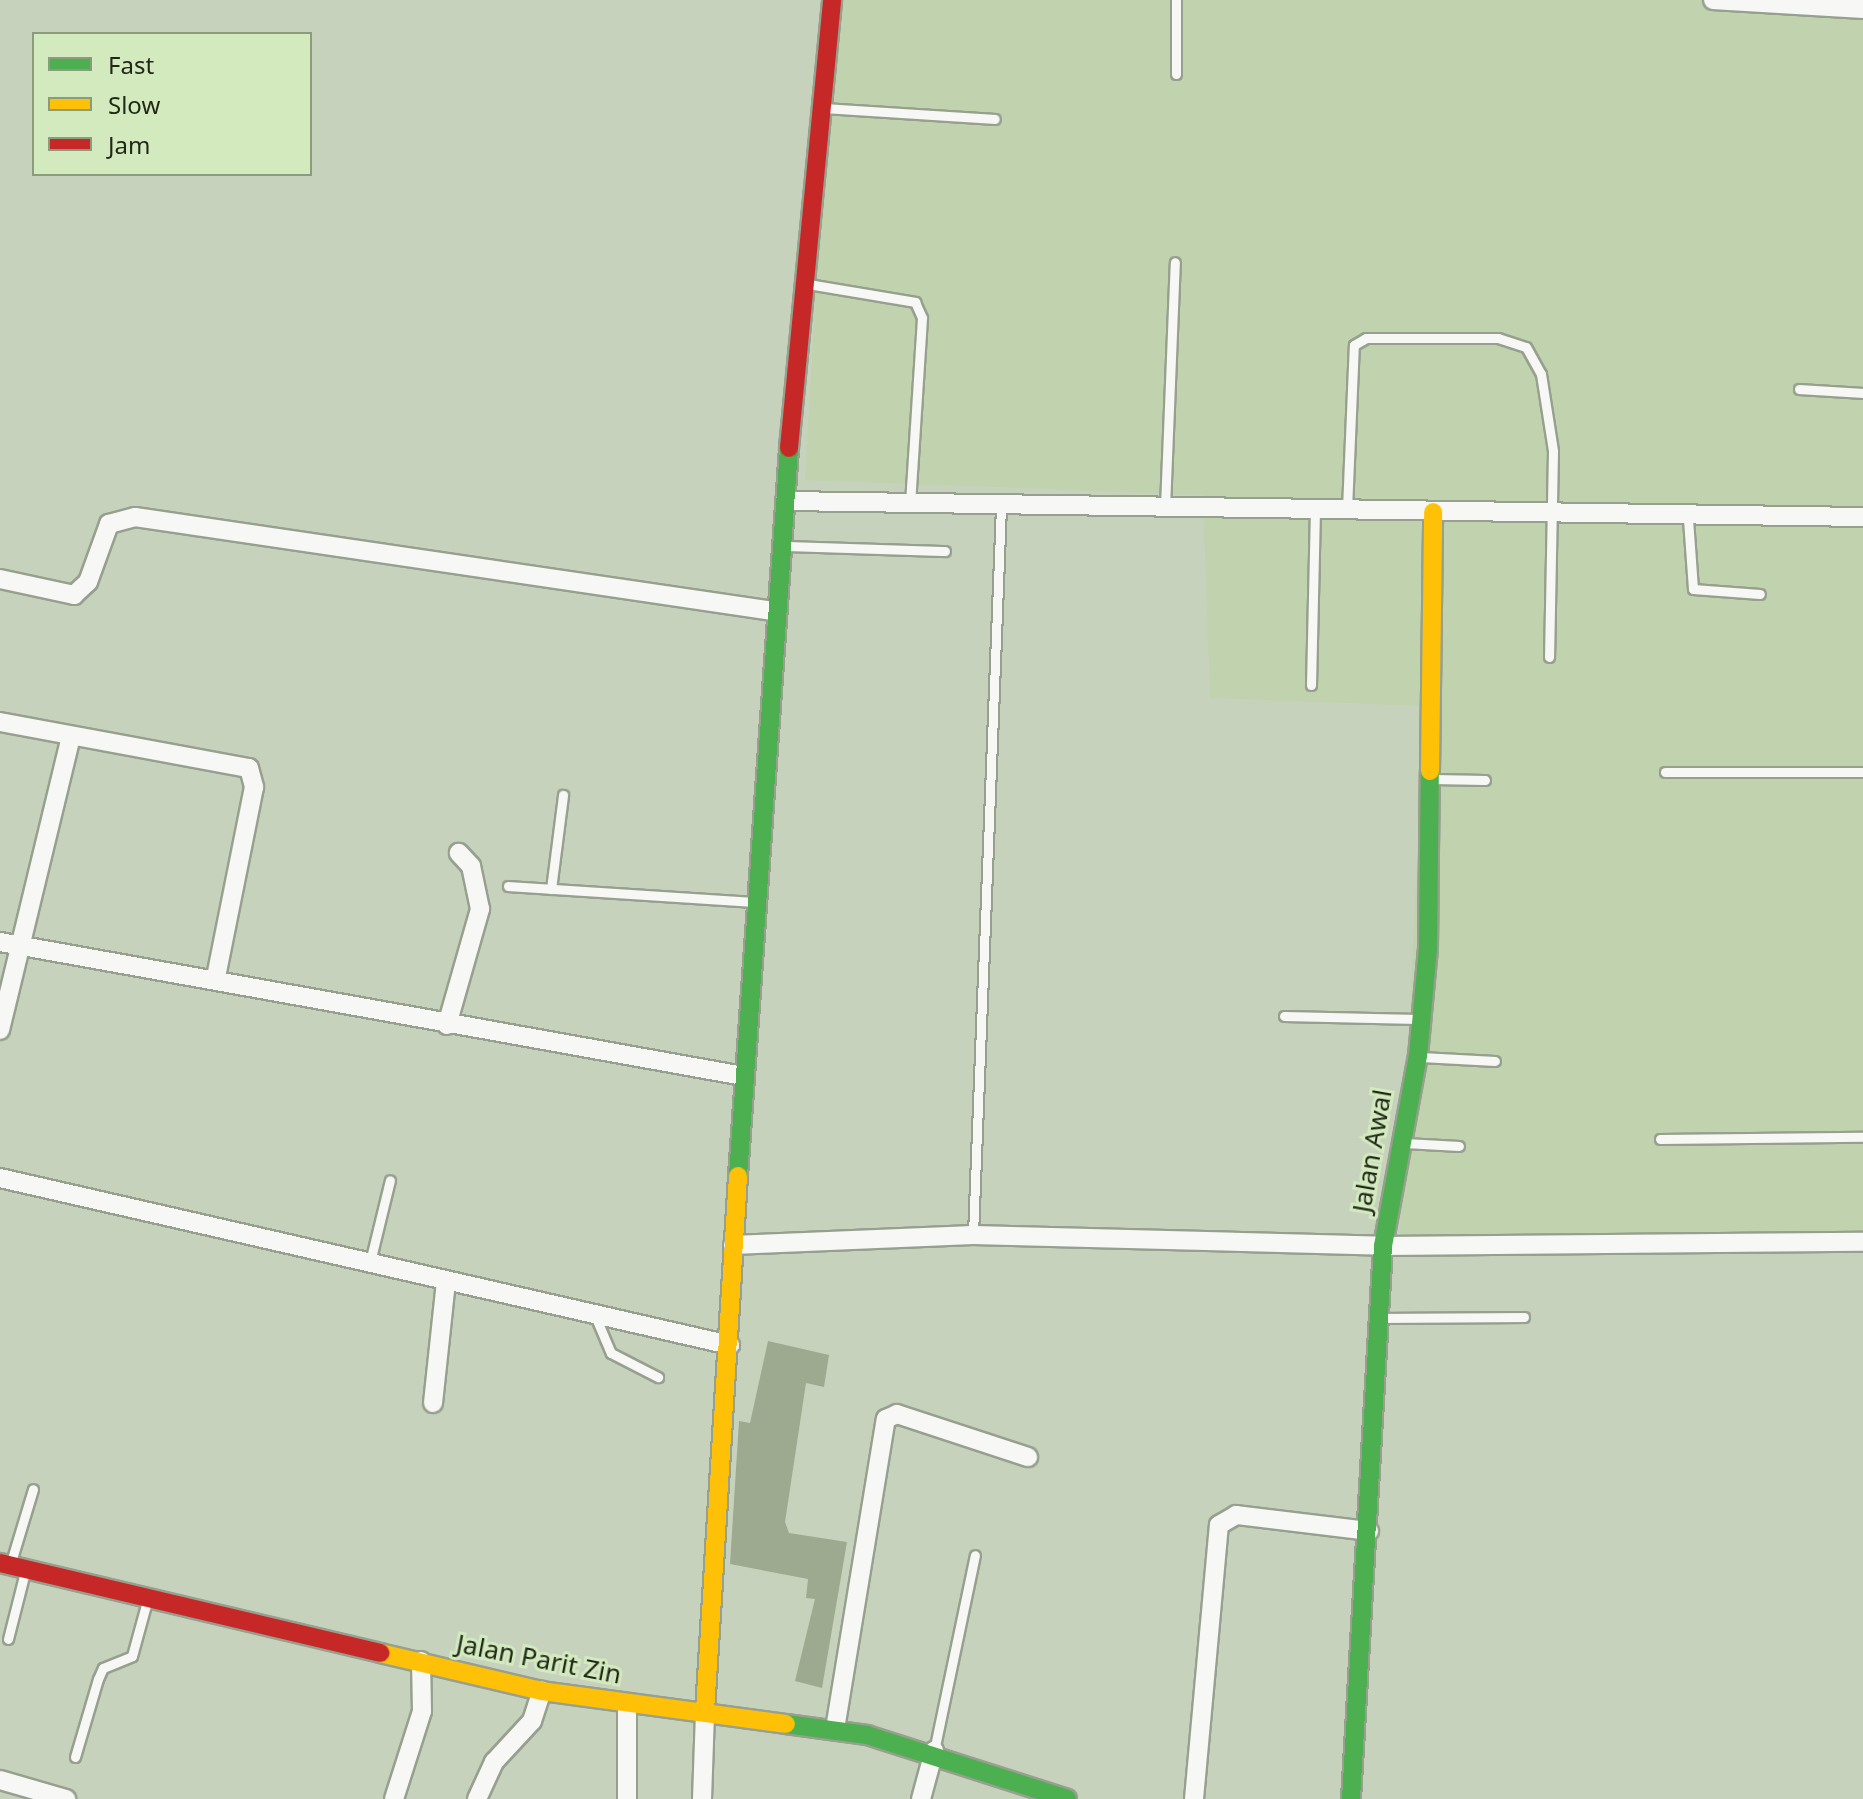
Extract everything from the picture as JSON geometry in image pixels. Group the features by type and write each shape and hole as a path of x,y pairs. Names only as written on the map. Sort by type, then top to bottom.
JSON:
{"street":[{"path":"702,1799 705,1711 730,1345 734,1219 773,611 832,0"},
{"path":"1713,0 1863,9"},
{"path":"785,501 1165,510 1554,513 1688,519 1863,517"},
{"name":"Jalan Awal","path":"1351,1799 1369,1531 1383,1246 1398,1143 1418,1056 1422,1019 1433,779 1433,512"},
{"path":"0,579 74,595 88,582 109,524 135,517 773,611"},
{"path":"0,722 71,736 228,759 249,768 254,787 216,977"},
{"path":"0,1030 24,946 71,736"},
{"path":"447,1025 480,909 471,866 459,853"},
{"path":"0,942 216,977 447,1025 743,1076"},
{"path":"0,1178 370,1262 704,1343 730,1345"},
{"path":"733,1245 973,1230 1383,1246 1863,1242"},
{"path":"433,1403 446,1282"},
{"path":"835,1729 886,1419 897,1414 1028,1457"},
{"path":"1194,1799 1219,1525 1236,1515 1369,1531"},
{"name":"Jalan Parit Zin","path":"12,1565 147,1601 542,1691 835,1729 934,1751 1067,1799"},
{"path":"394,1799 422,1711 421,1661"},
{"path":"477,1799 494,1762 532,1721 542,1691"},
{"path":"627,1703 627,1799"},
{"path":"921,1799 934,1751"},
{"path":"0,1780 66,1799"}],"lane":[{"path":"1176,0 1176,74"},
{"path":"821,107 995,119"},
{"path":"1165,510 1175,262"},
{"path":"803,283 915,302 922,318 910,503"},
{"path":"1347,511 1354,345 1366,338 1498,338 1526,347 1541,374 1554,513 1549,657"},
{"path":"1799,389 1863,393"},
{"path":"973,1230 1001,507"},
{"path":"1311,685 1315,511"},
{"path":"1688,519 1693,589 1760,594"},
{"path":"779,546 945,551"},
{"path":"1665,772 1863,772"},
{"path":"1433,779 1485,780"},
{"path":"551,889 563,795"},
{"path":"508,886 753,902"},
{"path":"1284,1016 1422,1019"},
{"path":"1418,1056 1495,1061"},
{"path":"1660,1139 1863,1137"},
{"path":"1398,1143 1459,1146"},
{"path":"370,1262 390,1180"},
{"path":"1380,1318 1524,1317"},
{"path":"596,1318 611,1353 658,1377"},
{"path":"8,1639 12,1565 33,1489"},
{"path":"934,1751 975,1555"},
{"path":"75,1757 103,1668 132,1656 147,1601"}],"shaded area":[{"path":"832,0 1863,0 1863,1238 1399,1247 1424,706 1210,698 1203,495 805,480"}],"building":[{"path":"768,1341 829,1355 824,1387 806,1383 785,1522 789,1533 847,1542 822,1688 795,1681 815,1599 806,1598 808,1579 730,1564 739,1421 750,1423"}],"traffic: fast":[{"path":"738,1176 789,448"},
{"path":"1351,1799 1383,1246 1418,1056 1428,948 1430,771"},
{"path":"786,1724 867,1735 1067,1799"}],"traffic: slow":[{"path":"1430,771 1433,512"},
{"path":"705,1711 738,1176"},
{"path":"380,1653 542,1691 786,1724"}],"traffic: jam":[{"path":"789,448 832,0"},
{"path":"0,1563 380,1653"}]}
